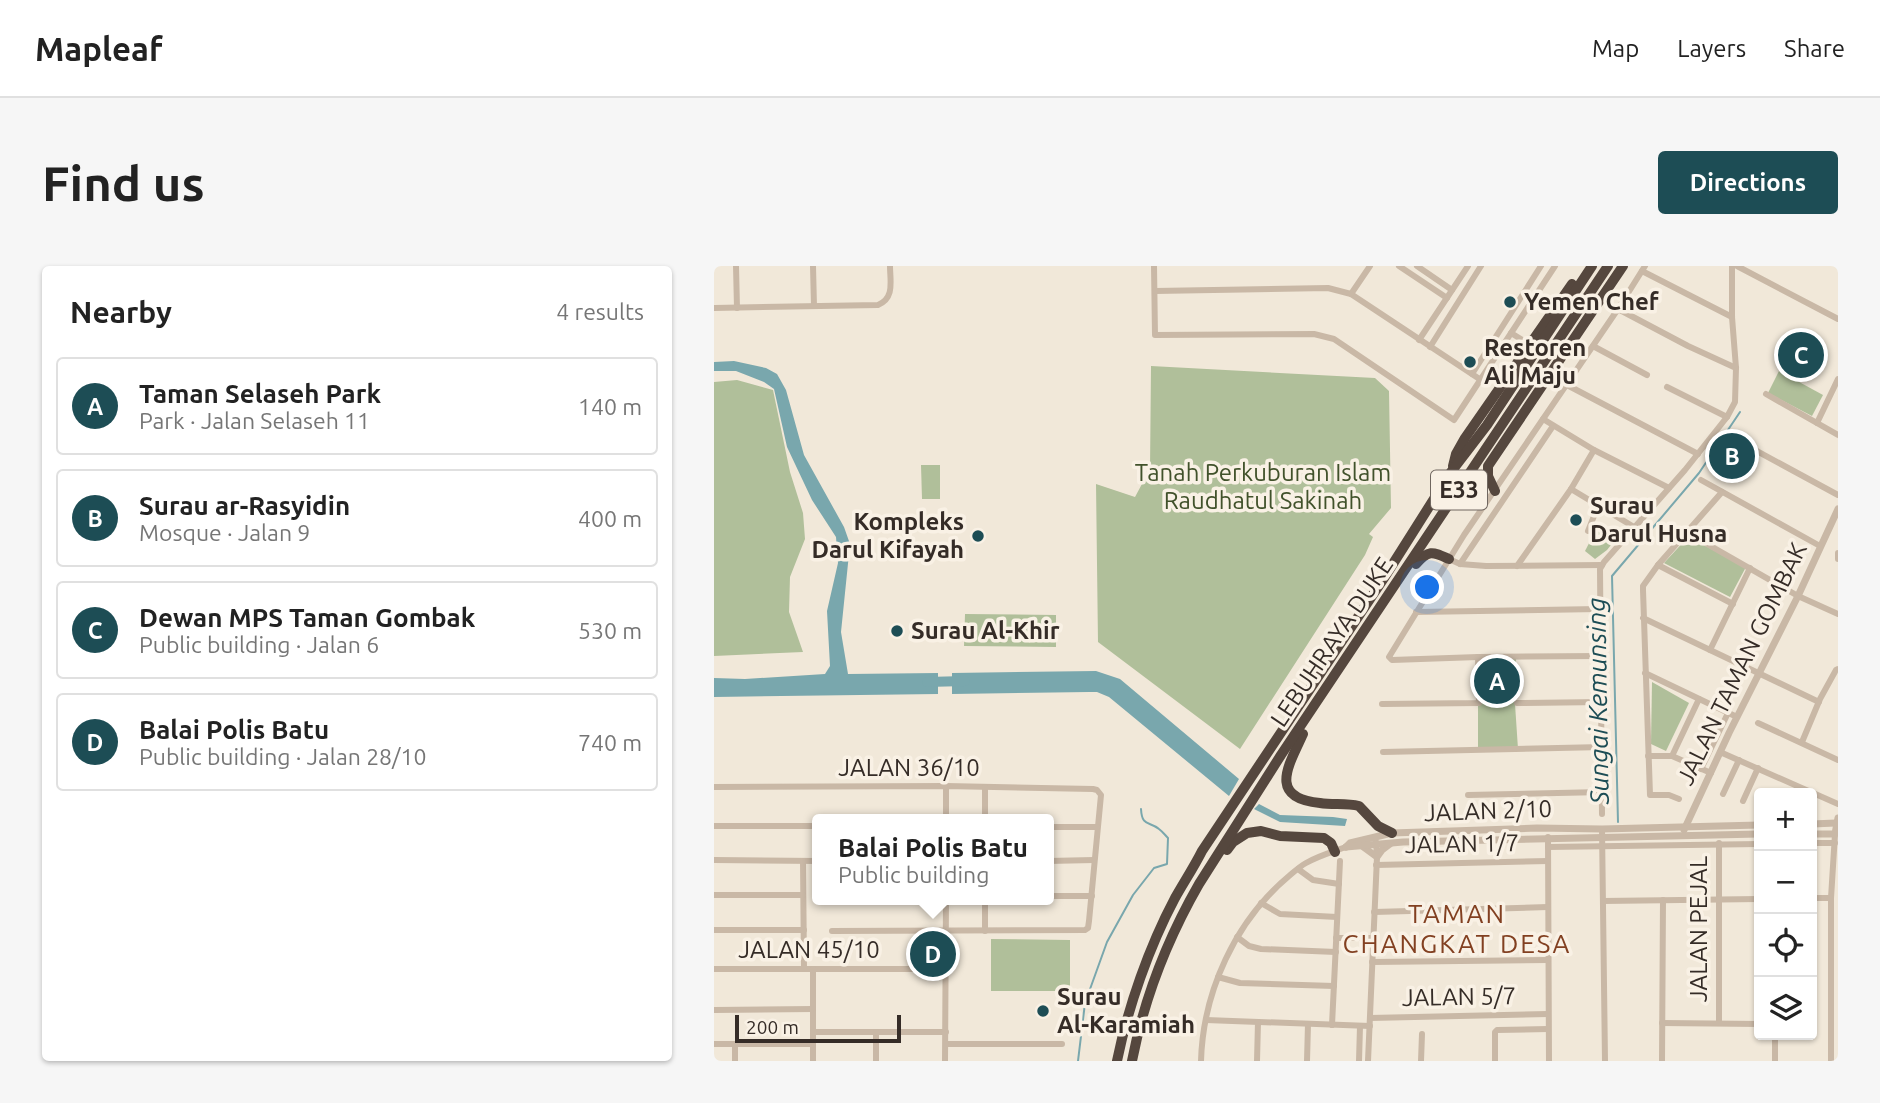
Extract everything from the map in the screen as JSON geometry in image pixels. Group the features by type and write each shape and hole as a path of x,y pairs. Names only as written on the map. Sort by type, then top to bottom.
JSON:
{"highway":[{"path":"1451,472 1459,448 1585,266"},
{"name":"LEBUHRAYA DUKE","path":"1117,1061 1129,1015 1152,950 1175,898 1202,851 1384,578 1451,472 1487,425 1592,266"},
{"name":"LEBUHRAYA DUKE","path":"1132,1061 1141,1019 1187,905 1241,816 1608,266"},
{"path":"1495,491 1488,476 1488,466 1623,266"},
{"path":"1384,602 1423,556 1435,553 1455,562"},
{"path":"1315,706 1287,769 1286,786 1293,793 1310,801 1359,806 1392,838"},
{"path":"1372,821 1375,840"},
{"path":"1202,881 1233,842 1247,833 1261,831 1296,838 1321,837 1328,839 1340,853"}],"street":[{"path":"736,266 737,308"},
{"path":"813,266 814,306"},
{"path":"714,308 878,305 885,302 890,293 890,266"},
{"path":"1154,266 1154,335 1314,334 1334,340 1454,420 1555,266"},
{"path":"1351,294 1370,266"},
{"path":"1399,266 1447,298"},
{"path":"1417,266 1452,290"},
{"path":"1419,340 1468,266"},
{"path":"1430,347 1482,266"},
{"path":"1472,374 1541,266"},
{"path":"1602,814 1599,575 1602,565 1698,454 1727,417 1735,402 1736,368 1732,317 1734,266 1838,319"},
{"path":"1455,562 1495,491 1643,268 1732,317"},
{"path":"1154,291 1328,288 1351,294 1481,380"},
{"path":"1618,309 1736,368"},
{"path":"1511,333 1524,341 1536,336"},
{"path":"1506,343 1516,352 1517,364"},
{"path":"1593,346 1647,374"},
{"path":"1816,423 1838,379"},
{"path":"1567,385 1698,454"},
{"path":"1667,387 1727,417"},
{"path":"1766,394 1838,435"},
{"path":"1543,419 1594,450 1669,488"},
{"path":"1553,426 1416,612 1389,657 1392,660 1600,656"},
{"path":"1731,437 1838,495"},
{"path":"1517,566 1571,489 1594,450"},
{"path":"1701,480 1820,546"},
{"path":"1571,489 1634,527"},
{"path":"1679,800 1670,795 1650,795 1643,586 1721,492"},
{"path":"1588,531 1598,506"},
{"name":"JALAN TAMAN GOMBAK","path":"1684,831 1838,509"},
{"path":"1688,533 1798,596 1838,614"},
{"path":"1455,562 1517,566 1602,565"},
{"path":"1658,565 1733,604"},
{"path":"1710,650 1750,568"},
{"path":"1416,612 1599,609"},
{"path":"1643,618 1819,702"},
{"path":"1382,704 1479,703 1478,657"},
{"path":"1802,743 1819,702 1838,669"},
{"path":"1645,673 1737,717"},
{"path":"1672,755 1699,699"},
{"path":"1517,703 1602,702"},
{"path":"1701,769 1728,713"},
{"path":"1758,723 1838,760"},
{"path":"1383,752 1602,747"},
{"path":"1720,752 1838,804"},
{"path":"1648,756 1672,755 1711,773"},
{"path":"1723,794 1739,760"},
{"path":"1744,800 1758,768"},
{"path":"946,786 946,814"},
{"name":"JALAN 36/10","path":"714,787 946,786 1093,789 1101,795 1097,827"},
{"path":"985,787 985,814"},
{"path":"1468,795 1603,792"},
{"path":"1817,823 1837,821 1831,898 1834,921 1834,1046 1831,1061"},
{"name":"JALAN 2/10","path":"1392,838 1548,838 1754,825"},
{"path":"714,826 812,826"},
{"path":"832,931 1085,930 1089,921 1097,827 1054,827"},
{"name":"JALAN 2/10","path":"1340,853 1350,843 1392,838 1537,828 1603,833"},
{"name":"JALAN 2/10","path":"1684,831 1754,834"},
{"path":"1603,833 1605,1061"},
{"name":"JALAN PEJAL","path":"1719,834 1719,1023"},
{"path":"1817,834 1835,834"},
{"path":"1377,861 1392,838"},
{"path":"1548,838 1549,1061"},
{"path":"1368,1061 1377,861 1375,840"},
{"name":"JALAN 2/10","path":"1201,1061 1206,1020 1218,977 1237,937 1261,903 1276,886 1304,864 1375,840"},
{"path":"1817,843 1835,843"},
{"path":"1548,847 1754,844"},
{"path":"1361,846 1377,861"},
{"path":"1332,1025 1340,853"},
{"path":"714,860 812,861"},
{"path":"1054,861 1094,860"},
{"path":"803,861 804,969"},
{"name":"JALAN 1/7","path":"1377,861 1548,861"},
{"path":"1298,869 1313,880 1339,884"},
{"path":"714,895 803,895"},
{"path":"1054,895 1092,895"},
{"path":"1817,898 1831,898"},
{"path":"1603,901 1754,899"},
{"path":"1662,1061 1663,900"},
{"path":"1261,903 1280,914 1337,917"},
{"path":"945,1061 946,905"},
{"path":"985,905 985,931"},
{"path":"1374,912 1548,907"},
{"path":"714,930 804,930"},
{"path":"1237,937 1249,946 1261,950 1336,952"},
{"path":"1336,938 1373,938"},
{"path":"1372,962 1548,960"},
{"path":"813,969 813,1061"},
{"name":"JALAN 45/10","path":"714,970 946,969"},
{"path":"1218,977 1240,983 1334,986"},
{"path":"714,1010 813,1009"},
{"name":"JALAN 5/7","path":"1206,1020 1360,1026 1370,1022 1548,1016"},
{"path":"1257,1061 1258,1022"},
{"path":"1662,1023 1754,1024"},
{"path":"1307,1061 1308,1024"},
{"path":"1359,1061 1360,1026"},
{"path":"1495,1061 1494,1032 1500,1029 1548,1030"},
{"path":"813,1032 946,1032"},
{"path":"876,1032 876,1061"},
{"path":"1421,1061 1422,1034"},
{"path":"1775,1040 1775,1061"},
{"path":"714,1044 813,1044"},
{"path":"734,1044 734,1061"},
{"path":"946,1044 1062,1044"}],"green space":[{"name":"Tanah Perkuburan Islam Raudhatul Sakinah","path":"1151,366 1375,378 1389,391 1391,508 1369,534 1373,537 1365,555 1240,749 1098,642 1096,484 1135,497 1150,469"},
{"path":"1779,371 1823,395 1812,416 1768,393"},
{"path":"737,380 773,390 790,472 803,513 805,539 790,577 789,612 803,652 714,656 714,382"},
{"path":"921,465 940,465 940,499 922,499"},
{"path":"1600,522 1618,536 1607,550 1595,559 1585,551"},
{"path":"1688,537 1746,567 1730,597 1664,563"},
{"path":"965,614 1056,615 1056,647 964,646"},
{"path":"1478,657 1516,657 1518,749 1478,750"},
{"path":"1652,682 1689,703 1666,751 1651,744"},
{"path":"991,939 1070,940 1070,991 991,991"}],"water":[{"path":"734,361 766,368 777,374 786,390 804,455 844,527 850,544 841,632 848,674 938,673 938,694 714,697 714,678 745,679 825,674 830,666 827,611 838,563 836,537 812,500 787,447 774,389 736,371 714,371 714,362"},
{"path":"1096,671 1120,679 1239,779 1229,796 1109,697 1097,692 952,694 952,673"},
{"path":"1259,804 1280,815 1347,819 1345,826 1280,822 1254,809"}],"waterway":[{"name":"Sungai Kemunsing","path":"1618,822 1612,576 1699,473 1740,412"},
{"path":"927,682 965,681"},
{"path":"1078,1061 1085,1003 1107,942 1133,895 1154,868 1167,864 1168,838 1159,829 1144,821 1141,809"}],"place":[{"name":"Yemen Chef","path":"1510,302"},
{"name":"Dewan MPS Taman Gombak","path":"1801,355"},
{"name":"Restoren Ali Maju","path":"1470,362"},
{"name":"Surau ar-Rasyidin","path":"1732,456"},
{"name":"Surau Darul Husna","path":"1576,520"},
{"name":"Kompleks Darul Kifayah","path":"978,536"},
{"name":"Surau Al-Khir","path":"897,631"},
{"name":"Taman Selaseh Park","path":"1497,681"},
{"name":"Balai Polis Batu","path":"933,954"},
{"name":"Surau Al-Karamiah","path":"1043,1011"}],"district":[{"name":"TAMAN CHANGKAT DESA","path":"1457,929"}]}
